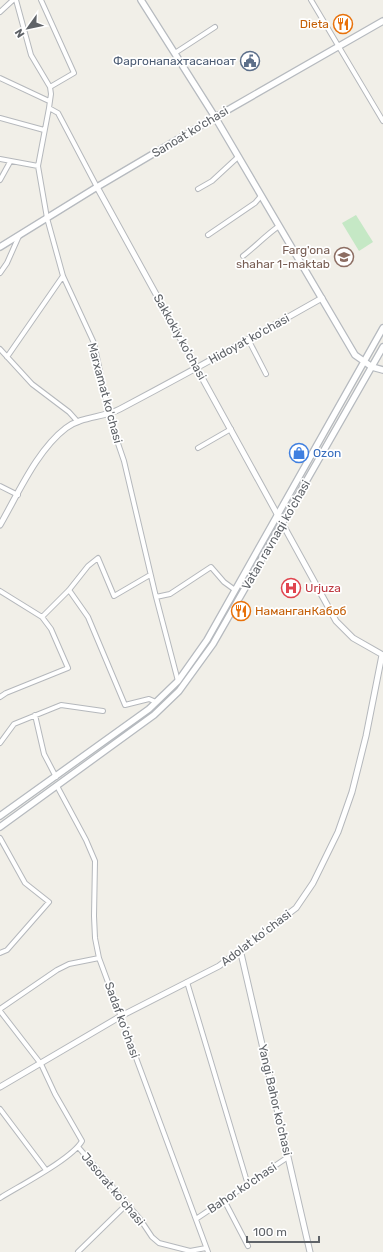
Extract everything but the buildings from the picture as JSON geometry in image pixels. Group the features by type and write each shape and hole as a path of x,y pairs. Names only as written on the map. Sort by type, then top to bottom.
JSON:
{"main road":[{"path":"141,0 215,117 355,355 364,363 383,370"},
{"name":"Sanoat ko'chasi","path":"0,247 215,117 383,21"},
{"path":"364,363 383,328"},
{"path":"372,367 383,346"},
{"name":"Vatan ravnaqi ko'chasi","path":"0,816 42,788 156,702 178,681 207,640 364,363"},
{"name":"Vatan ravnaqi ko'chasi","path":"0,827 148,719 179,691 213,644 372,367"},
{"path":"42,788 46,794"}],"street":[{"path":"0,12 14,0 31,54 50,87 51,94 49,108"},
{"path":"41,0 74,73 50,87"},
{"path":"311,0 383,122"},
{"path":"175,53 215,27"},
{"path":"0,78 49,101"},
{"name":"Marxamat koʻchasi","path":"49,108 38,166 47,218 63,276 94,343 111,423 124,461 150,575 178,681"},
{"name":"Sakkokiy ko'chasi","path":"49,108 58,113 277,516 336,621 353,638 383,655"},
{"path":"0,118 44,130"},
{"path":"198,189 212,181 238,156"},
{"path":"0,159 38,166"},
{"path":"0,180 10,162"},
{"path":"208,235 255,203 261,196"},
{"path":"243,256 263,237 279,226"},
{"path":"0,273 7,264 19,235"},
{"path":"7,357 63,276"},
{"name":"Hidoyat ko'chasi","path":"0,525 43,452 66,428 78,422 110,414 197,368 322,298"},
{"path":"248,340 266,374"},
{"path":"0,349 32,384 68,412 78,422"},
{"path":"198,448 231,429"},
{"path":"0,486 18,495"},
{"path":"42,617 69,590 88,566 98,558 114,596 150,575"},
{"path":"156,597 170,594 211,567 224,582 235,590"},
{"path":"69,590 88,617 125,705 148,699 156,702"},
{"path":"0,591 42,617 51,629 68,668 6,693 0,697"},
{"name":"Adolat koʻchasi","path":"0,1087 121,1016 219,966 296,908 313,883 338,832 352,792 366,736 383,655"},
{"path":"0,743 14,724 61,705 103,711"},
{"path":"35,715 44,754 56,777"},
{"name":"Sadaf koʻchasi","path":"58,786 86,840 95,861 95,938 100,958 207,1250"},
{"path":"0,838 25,883 49,902 7,950 0,953"},
{"name":"Yangi Bahor ko'chasi","path":"240,949 310,1252"},
{"path":"0,1010 57,970 69,964 100,958"},
{"path":"187,982 248,1185"},
{"name":"Jasorat koʻchasi","path":"0,1010 41,1064 55,1094 82,1141 78,1148 127,1204 152,1237 159,1243 190,1251 207,1250"},
{"path":"0,1109 46,1170"},
{"path":"0,1198 46,1170 78,1148"},
{"name":"Bahor ko'chasi","path":"196,1219 288,1158"},
{"path":"224,1200 248,1246"},
{"path":"78,1252 127,1204"}],"green space":[{"path":"356,215 373,242 359,251 342,223"}],"place":[{"name":"Dieta","path":"343,24"},
{"name":"Фаргонапахтасаноат","path":"250,61"},
{"name":"Farg'ona shahar 1-maktab","path":"344,257"},
{"name":"Ozon","path":"299,453"},
{"name":"Urjuza","path":"291,588"},
{"name":"НаманганКабоб","path":"241,611"}]}
